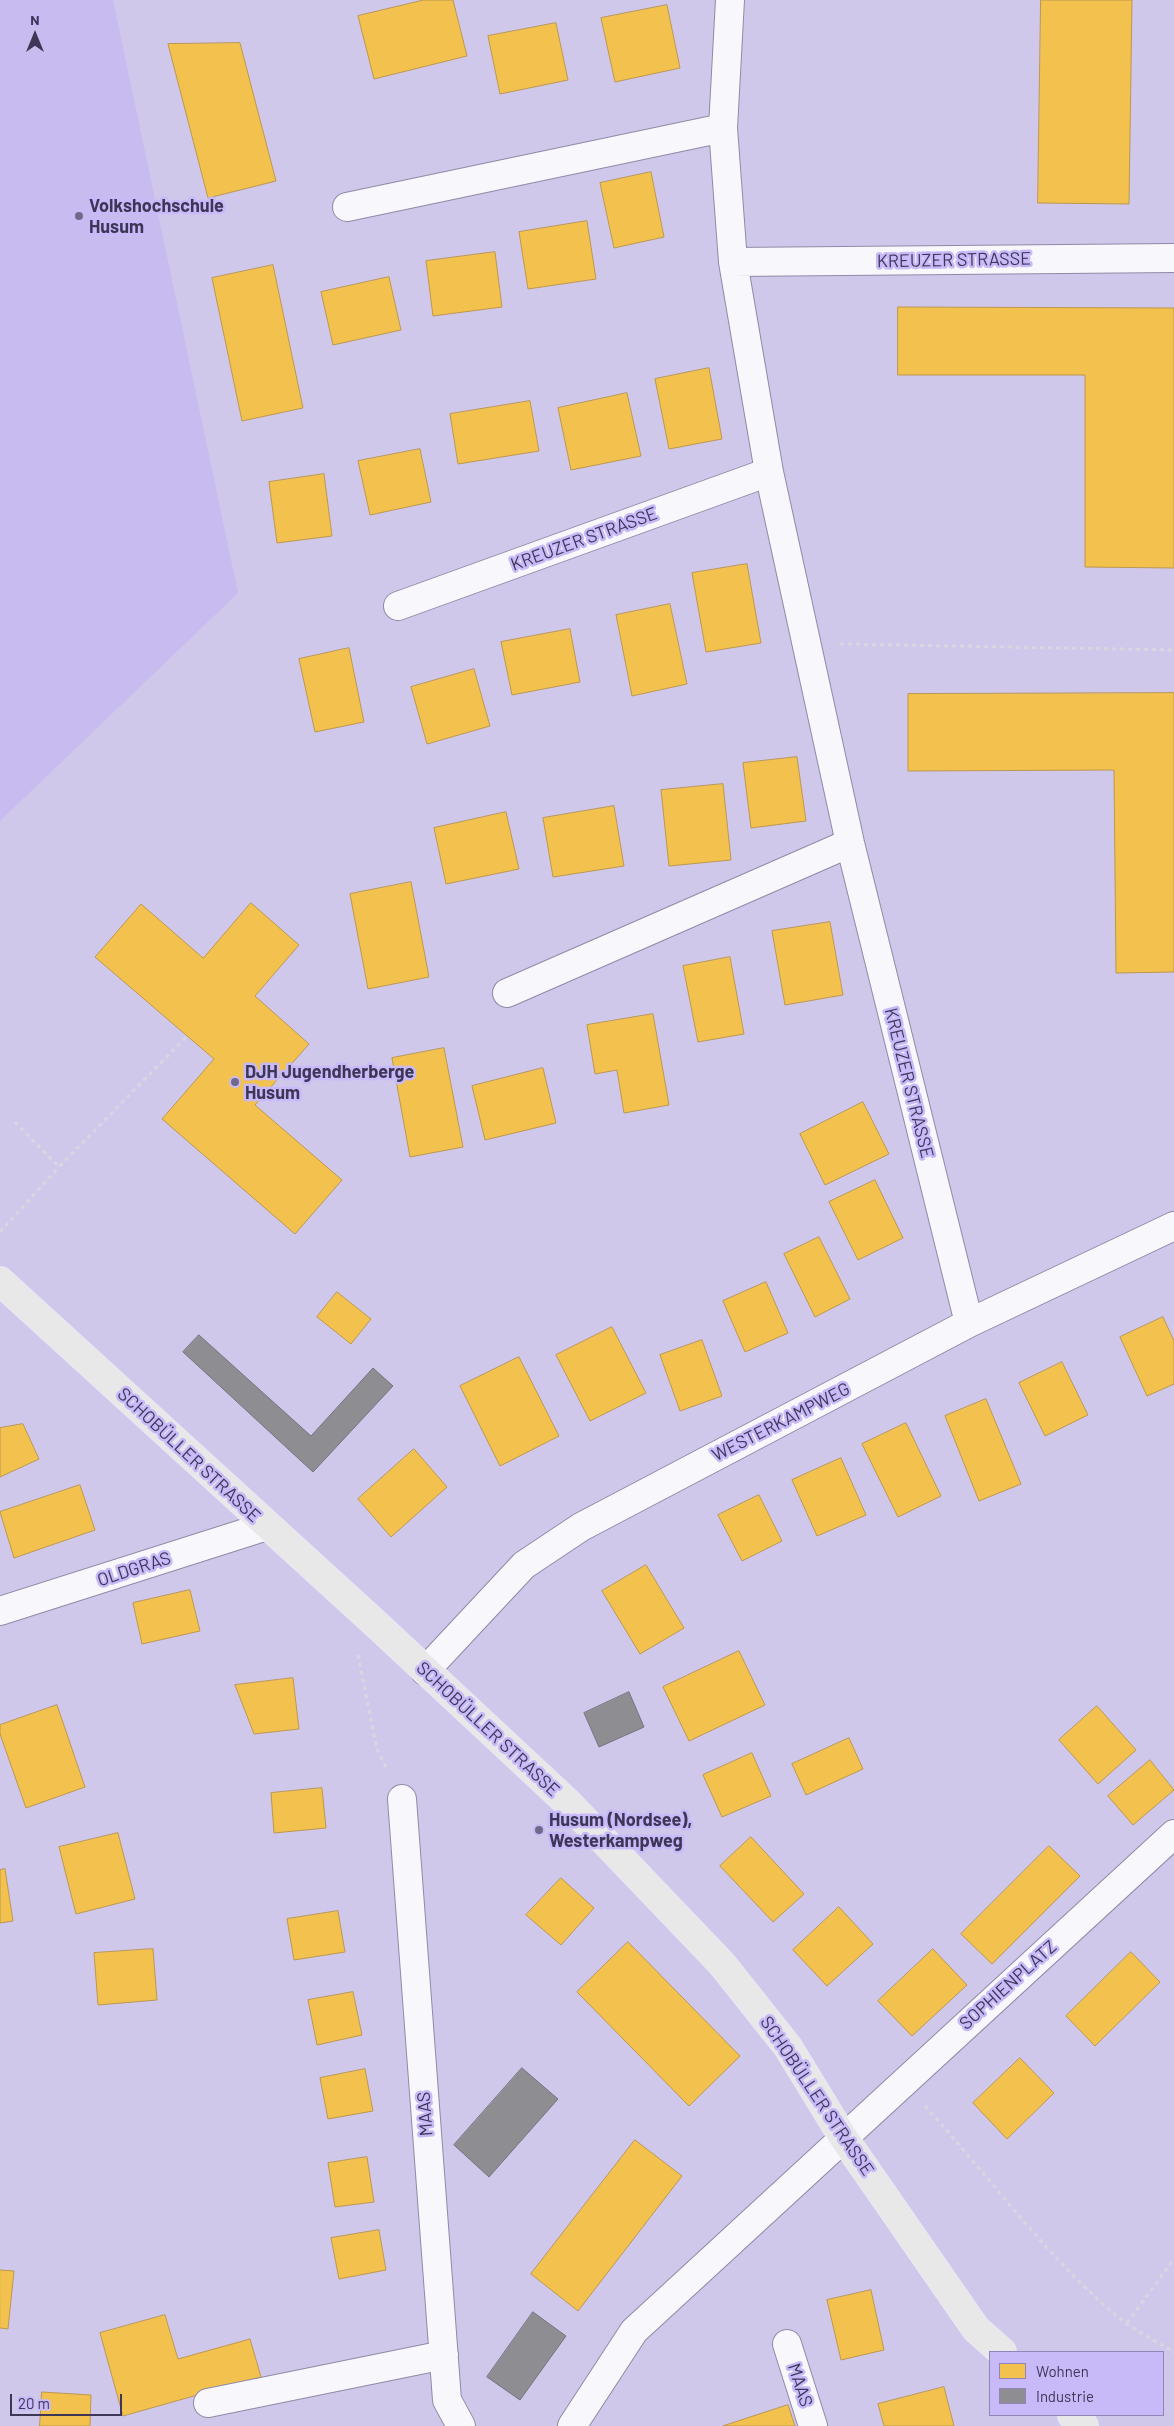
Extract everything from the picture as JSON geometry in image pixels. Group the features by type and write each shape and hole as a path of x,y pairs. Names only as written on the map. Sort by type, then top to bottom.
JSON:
{"main road":[{"name":"SCHOBÜLLER STRASSE","path":"0,1281 267,1526 377,1624 569,1804 722,1964 788,2047 843,2137 976,2329 1001,2351"},
{"path":"1073,2416 1084,2426"}],"street":[{"name":"KREUZER STRASSE","path":"730,0 723,128 733,262 770,472 850,843 969,1323"},
{"path":"347,207 723,128"},
{"name":"KREUZER STRASSE","path":"733,262 1174,258"},
{"name":"KREUZER STRASSE","path":"398,606 770,472"},
{"path":"507,993 850,843"},
{"name":"WESTERKAMPWEG","path":"425,1671 524,1565 581,1527 969,1323 1174,1226"},
{"name":"OLDGRAS","path":"0,1611 267,1526"},
{"name":"MAAS","path":"402,1799 447,2400 460,2426"},
{"name":"SOPHIENPLATZ","path":"843,2137 1174,1834"},
{"path":"572,2426 634,2331 843,2137"},
{"name":"MAAS","path":"787,2344 813,2426"},
{"path":"208,2403 444,2356"}],"path":[{"path":"806,644 1174,650"},
{"path":"0,1232 59,1167 187,1036"},
{"path":"14,1122 59,1167"},
{"path":"377,1624 357,1648 377,1749 402,1799"},
{"path":"903,2082 954,2137 1037,2236 1073,2275 1127,2323 1174,2352"},
{"path":"1127,2323 1174,2259"}],"shaded area":[{"name":"Volkshochschule Husum","path":"0,0 113,0 238,593 0,821"}],"building: Wohnen":[{"path":"424,0 453,0 467,56 374,79 358,16"},
{"path":"1041,0 1132,0 1129,204 1038,203"},
{"path":"667,5 680,68 615,82 601,18"},
{"path":"556,23 568,80 500,94 488,36"},
{"path":"240,43 276,181 208,198 168,44"},
{"path":"651,172 664,237 614,248 600,183"},
{"path":"587,221 596,279 528,289 519,232"},
{"path":"495,252 502,307 433,316 426,261"},
{"path":"273,265 303,408 242,421 212,278"},
{"path":"389,277 401,330 333,345 321,292"},
{"path":"898,307 1174,308 1174,568 1085,567 1085,375 898,375"},
{"path":"709,368 722,439 669,449 655,379"},
{"path":"627,393 641,456 571,470 558,408"},
{"path":"530,401 539,451 458,464 450,414"},
{"path":"420,449 431,502 370,515 358,461"},
{"path":"324,474 332,536 277,543 269,482"},
{"path":"747,564 761,643 706,652 692,573"},
{"path":"670,604 687,684 632,696 616,615"},
{"path":"570,629 580,682 512,695 501,642"},
{"path":"349,648 364,722 315,732 299,659"},
{"path":"474,669 490,726 427,744 411,687"},
{"path":"1174,693 1174,972 1116,973 1114,770 908,771 908,694"},
{"path":"797,757 806,821 751,828 743,763"},
{"path":"723,784 731,860 669,866 661,790"},
{"path":"614,806 624,866 553,877 543,818"},
{"path":"506,812 519,869 446,884 434,828"},
{"path":"411,882 429,977 368,989 350,894"},
{"name":"DJH Jugendherberge Husum","path":"251,903 299,945 255,996 309,1044 255,1105 342,1180 295,1234 162,1119 214,1059 95,957 141,904 203,958"},
{"path":"830,922 843,995 785,1005 772,931"},
{"path":"730,957 744,1034 698,1042 683,966"},
{"path":"653,1014 669,1105 624,1113 617,1070 595,1074 587,1025"},
{"path":"444,1048 463,1147 410,1157 392,1058"},
{"path":"543,1068 556,1123 485,1140 472,1086"},
{"path":"863,1102 889,1154 825,1185 800,1134"},
{"path":"875,1180 903,1238 858,1260 829,1202"},
{"path":"819,1237 850,1299 815,1317 784,1254"},
{"path":"766,1282 788,1333 745,1352 723,1301"},
{"path":"337,1292 371,1319 351,1344 317,1317"},
{"path":"1163,1317 1174,1341 1174,1384 1147,1396 1120,1337"},
{"path":"612,1327 646,1393 590,1421 556,1355"},
{"path":"702,1340 722,1396 680,1411 660,1355"},
{"path":"519,1357 559,1436 500,1466 460,1386"},
{"path":"1062,1362 1088,1415 1045,1436 1019,1383"},
{"path":"986,1399 1021,1484 979,1501 945,1416"},
{"path":"906,1423 941,1496 898,1517 862,1444"},
{"path":"23,1424 39,1459 0,1477 0,1428"},
{"path":"414,1449 447,1487 391,1537 358,1499"},
{"path":"841,1458 866,1515 817,1536 792,1480"},
{"path":"80,1485 95,1530 14,1558 0,1512"},
{"path":"759,1495 782,1541 742,1561 718,1515"},
{"path":"646,1565 684,1628 640,1654 602,1591"},
{"path":"190,1590 200,1631 142,1644 133,1603"},
{"path":"739,1651 765,1705 689,1741 663,1687"},
{"path":"293,1678 299,1729 254,1734 235,1685"},
{"path":"57,1705 85,1787 26,1808 0,1734 0,1725"},
{"path":"1097,1706 1136,1750 1098,1784 1059,1740"},
{"path":"849,1738 863,1769 806,1795 792,1764"},
{"path":"752,1753 771,1796 722,1817 703,1775"},
{"path":"1150,1760 1174,1790 1133,1825 1108,1796"},
{"path":"322,1788 326,1828 274,1833 271,1793"},
{"path":"118,1833 135,1899 76,1914 59,1847"},
{"path":"751,1837 804,1894 773,1922 720,1866"},
{"path":"1049,1846 1080,1876 992,1964 961,1934"},
{"path":"5,1869 13,1921 0,1923 0,1870"},
{"path":"561,1878 594,1908 561,1945 526,1915"},
{"path":"839,1907 873,1944 827,1986 793,1950"},
{"path":"338,1911 345,1952 294,1960 287,1919"},
{"path":"628,1942 740,2056 689,2106 577,1992"},
{"path":"153,1949 157,2000 98,2005 94,1953"},
{"path":"933,1949 967,1985 912,2036 878,2001"},
{"path":"1131,1952 1160,1982 1095,2046 1066,2016"},
{"path":"353,1992 362,2035 317,2045 308,2000"},
{"path":"1020,2058 1054,2093 1007,2139 973,2103"},
{"path":"365,2069 373,2111 328,2119 320,2078"},
{"path":"635,2140 682,2176 578,2311 531,2274"},
{"path":"367,2157 374,2202 335,2207 328,2163"},
{"path":"379,2230 386,2270 339,2279 331,2238"},
{"path":"0,2270 14,2271 8,2329 0,2328"},
{"path":"871,2290 884,2350 841,2360 827,2300"},
{"path":"165,2315 178,2359 250,2339 261,2377 123,2416 100,2333"},
{"path":"944,2387 954,2426 884,2426 878,2404"},
{"path":"42,2392 91,2395 90,2426 40,2426"},
{"path":"788,2405 795,2426 723,2426"}],"building: Industrie":[{"path":"199,1335 311,1436 373,1368 393,1386 313,1472 183,1352"},
{"path":"629,1692 644,1727 599,1747 584,1713"},
{"path":"522,2068 558,2099 489,2177 454,2145"},
{"path":"533,2312 566,2336 520,2400 487,2377"}],"place":[{"name":"Volkshochschule Husum","path":"79,216"},
{"name":"DJH Jugendherberge Husum","path":"235,1082"},
{"name":"Husum (Nordsee), Westerkampweg","path":"539,1830"}]}
